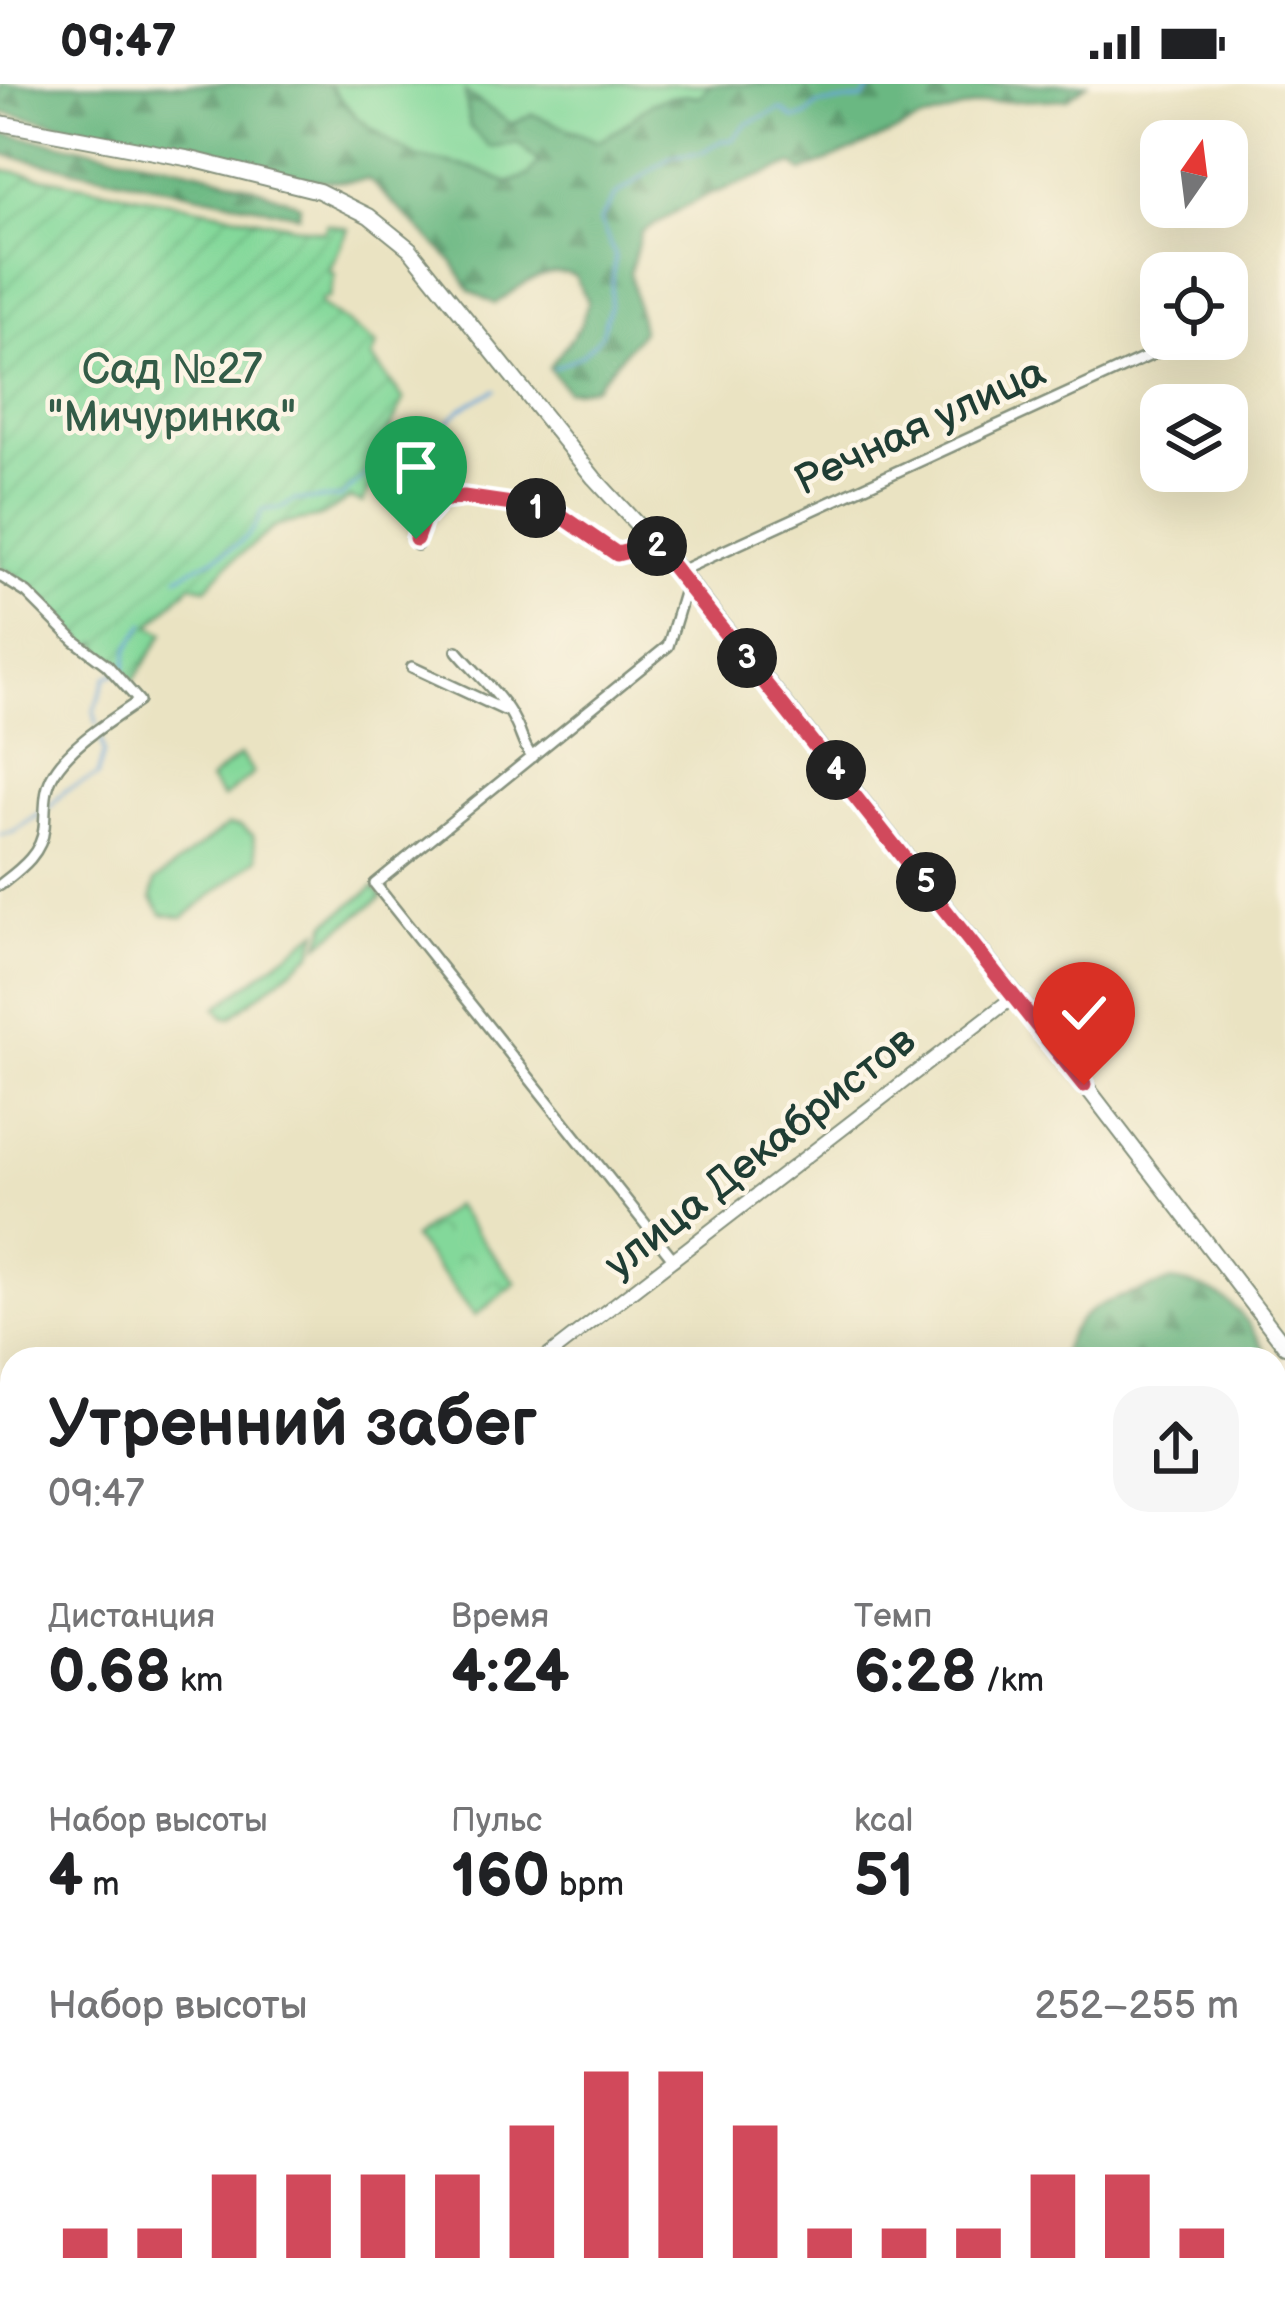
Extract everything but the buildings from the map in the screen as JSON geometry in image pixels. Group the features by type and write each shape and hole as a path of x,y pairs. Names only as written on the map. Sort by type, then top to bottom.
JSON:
{"main road":[{"path":"0,123 191,159 319,191 369,217 410,249 594,478 684,577 1016,995 1285,1346"}],"street":[{"name":"Речная улица","path":"684,577 1142,360"},
{"path":"417,545 423,520 441,500 464,497 553,510 617,554 637,549 649,537"},
{"path":"0,576 27,593 140,701 94,734 54,773 44,803 45,832 29,862 0,885"},
{"path":"674,1260 376,884 668,646 684,577"},
{"path":"457,651 518,724 519,739 532,757"},
{"path":"412,667 509,712"},
{"name":"улица Декабристов","path":"560,1347 1016,995"}],"green space":[{"path":"0,84 328,84 356,117 393,144 418,157 473,168 508,183 529,175 538,162 519,143 490,147 470,127 465,92 511,124 532,114 597,141 652,103 701,96 710,84 1087,84 1067,99 986,102 920,121 802,172 793,164 703,197 641,232 630,273 642,331 594,387 567,391 549,368 581,325 588,302 575,276 543,275 495,304 470,290 452,261 368,179 323,181 279,174 0,112"},
{"path":"328,84 710,84 701,96 652,103 597,141 532,115 511,124 466,93 470,127 518,142 539,163 529,175 508,183 473,168 418,157 392,144 356,117"},
{"path":"0,133 228,179 300,205 299,215 0,154"},
{"name":"Сад №27 \"Мичуринка\"","path":"0,169 324,232 327,224 348,229 329,272 335,274 329,298 321,299 321,305 377,344 372,358 404,400 373,463 380,468 362,503 350,498 320,517 277,525 206,588 191,585 150,626 164,633 132,683 102,654 98,642 91,648 13,573 0,568"},
{"path":"240,755 254,773 223,798 209,780"},
{"path":"228,825 253,835 258,858 183,918 162,914 152,898 155,881"},
{"path":"374,887 382,897 320,944 327,923"},
{"path":"318,931 312,953 231,1017 216,1008"},
{"path":"454,1205 516,1283 475,1316 413,1238"},
{"path":"1172,1281 1191,1284 1232,1305 1263,1347 1064,1347 1089,1312"}],"waterway":[{"path":"554,368 582,355 600,337 610,306 615,255 600,221 615,196 671,156 700,153 732,140 745,125 781,109 794,119 806,116 817,105 863,99 875,84"},
{"path":"178,577 239,543 262,510 282,508 295,500 340,498 384,459 409,448 495,390"},
{"path":"97,724 94,711 106,677 125,670 128,649 145,623"},
{"path":"48,809 66,790 97,776 104,752 99,733"},
{"path":"0,835 40,814"}],"route":[{"path":"416,539 423,520 441,500 464,497 553,510 617,554 637,549 649,537 1084,1085"}]}
